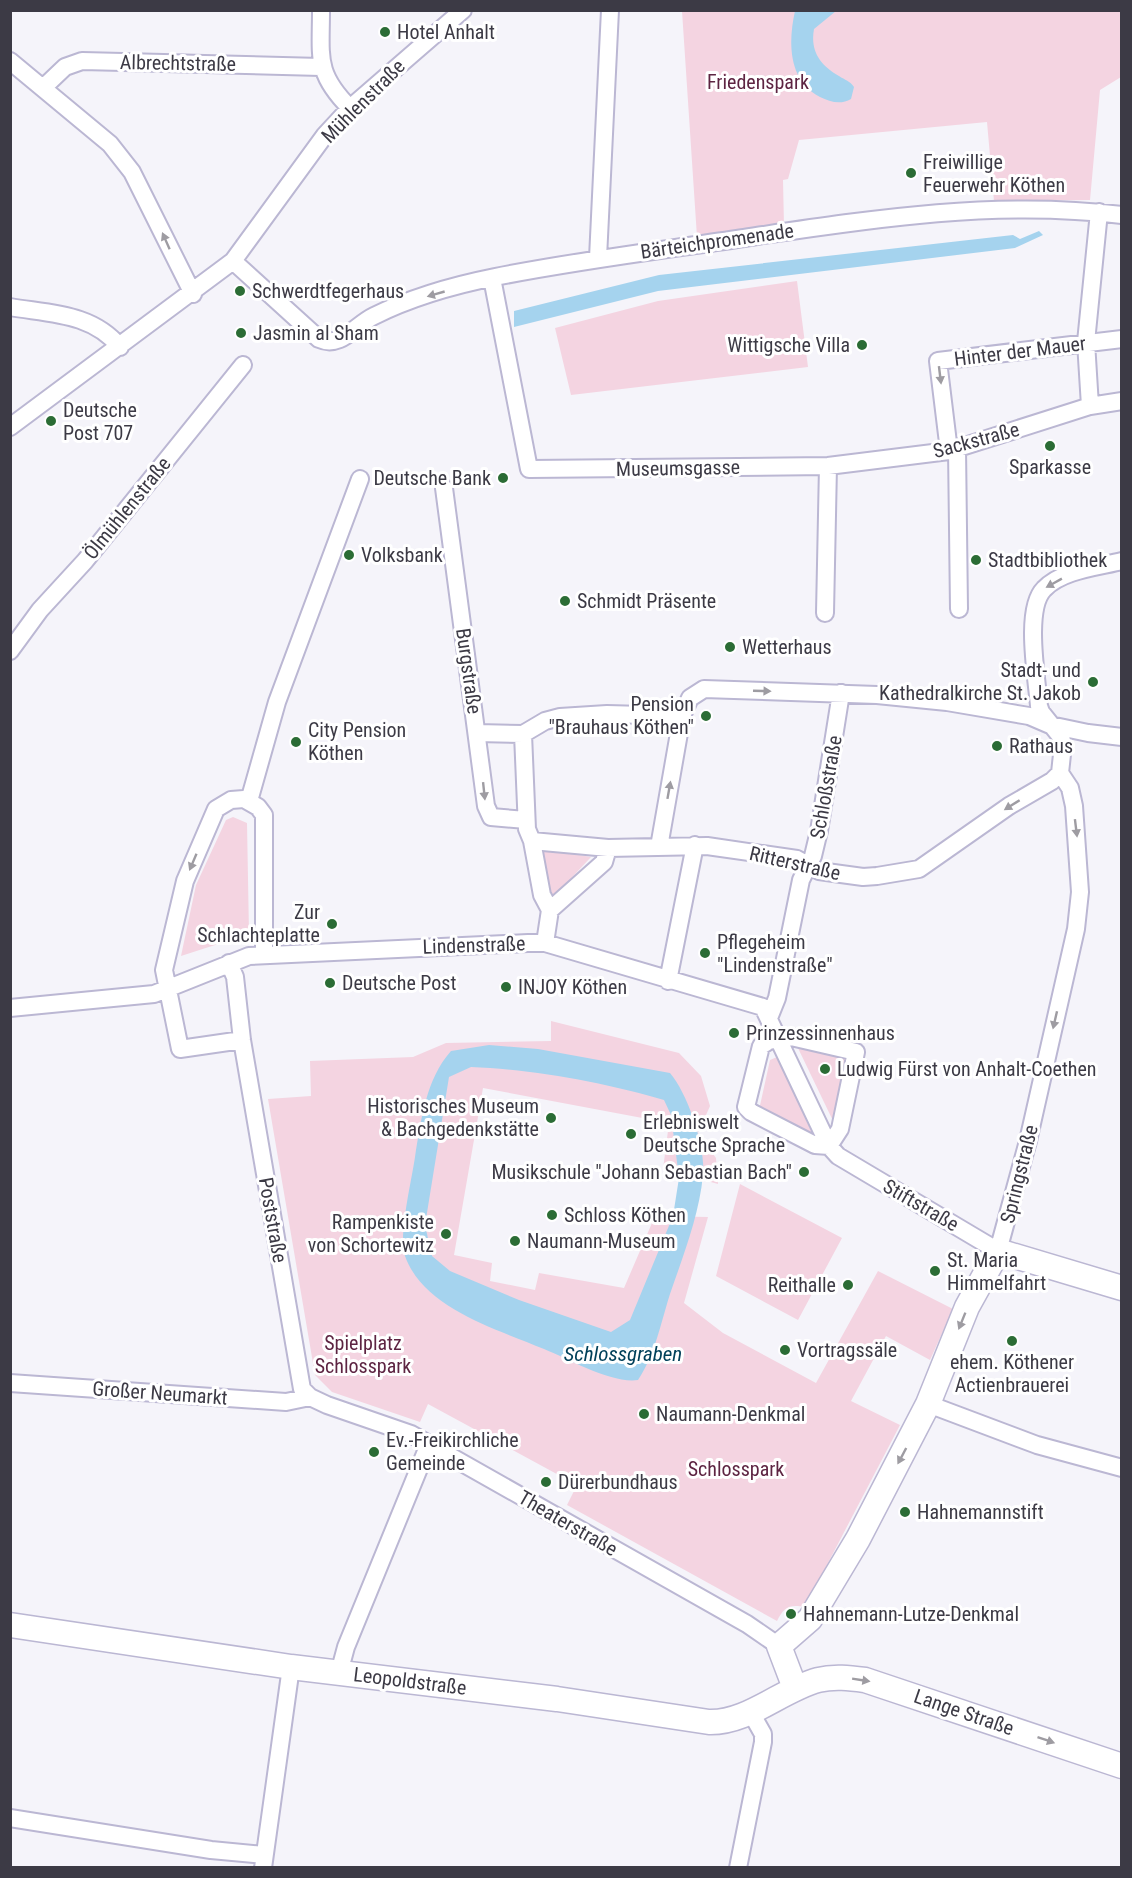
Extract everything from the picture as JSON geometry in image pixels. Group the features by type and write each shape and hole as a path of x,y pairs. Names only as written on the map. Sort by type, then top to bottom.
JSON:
{"main road":[{"name":"Stiftstraße","path":"998,1251 1122,1288"},
{"name":"Springstraße","path":"779,1646 798,1632 820,1606 928,1404 967,1307 998,1251"},
{"name":"Leopoldstraße","path":"10,1625 291,1667 556,1699 709,1722 726,1721 799,1686"},
{"path":"779,1646 799,1686"},
{"name":"Lange Straße","path":"799,1686 834,1678 865,1680 1122,1766"}],"street":[{"path":"321,10 321,67 331,88 350,108"},
{"name":"Mühlenstraße","path":"10,427 193,294 233,261 325,135 350,108 462,10"},
{"path":"598,258 610,10"},
{"path":"10,61 24,75 44,87 110,144 132,172 193,294"},
{"name":"Albrechtstraße","path":"44,87 64,67 82,61 321,67"},
{"name":"Bärteichpromenade","path":"233,261 319,339 328,343 336,342 372,317 409,302 492,278 598,258 987,208 1099,212 1122,215"},
{"path":"1090,406 1086,342 1099,212"},
{"name":"Museumsgasse","path":"492,278 529,469 828,466"},
{"path":"10,308 86,320 106,332 120,347"},
{"name":"Hinter der Mauer","path":"953,450 938,361 1122,339"},
{"name":"Ölmühlenstraße","path":"10,651 40,610 85,561 243,365"},
{"name":"Sackstraße","path":"828,466 953,450 1090,406 1122,401"},
{"path":"953,450 958,609"},
{"path":"825,613 828,466"},
{"path":"249,801 288,673 360,479"},
{"name":"Burgstraße","path":"444,488 488,813 498,820 526,820"},
{"name":"Springstraße","path":"998,1251 1028,1141 1076,929 1080,892 1077,832 1070,788 1060,773 1063,745 1061,737 1050,725 1039,706 1035,662 1035,603 1044,589 1055,581 1122,561"},
{"path":"658,847 682,716 690,698 704,689 841,693 947,702 1029,716 1050,725 1088,733 1122,737"},
{"name":"Schloßstraße","path":"769,1018 777,998 801,880 813,856 828,786 841,693"},
{"path":"477,732 523,734 545,721 560,717 607,714 682,716"},
{"path":"523,734 526,820 542,895 550,910 545,943"},
{"name":"Ritterstraße","path":"532,841 608,848 695,845 797,859 819,871 863,877 918,868 1009,806 1053,781 1060,773"},
{"path":"242,1040 180,1049 165,967 185,881 216,809 231,800 249,801 264,815 266,826 264,954"},
{"path":"668,981 695,845"},
{"path":"550,910 604,862 608,848"},
{"name":"Lindenstraße","path":"10,1008 132,998 170,988 229,963 264,954 545,943 668,981 754,1003 763,1007 769,1018"},
{"name":"Poststraße","path":"229,963 236,983 242,1040 298,1376 302,1389 309,1397"},
{"path":"769,1018 829,1146"},
{"path":"791,1037 856,1052 840,1129 829,1146 815,1145 751,1113 746,1107 761,1046 779,1038 791,1037"},
{"name":"Stiftstraße","path":"829,1146 838,1156 998,1251"},
{"name":"Großer Neumarkt","path":"10,1383 286,1402 309,1397"},
{"name":"Theaterstraße","path":"309,1397 396,1427 429,1444 747,1624 779,1646"},
{"path":"928,1404 1017,1438 1122,1468"},
{"path":"339,1673 346,1647 429,1444"},
{"path":"10,1818 211,1850 264,1861 291,1667"},
{"path":"738,1868 763,1742 763,1734 750,1711"}],"green space":[{"name":"Friedenspark","path":"682,11 1121,11 1121,77 1100,90 1090,200 994,201 987,122 799,140 788,179 783,180 784,226 697,237"},
{"path":"797,281 808,367 571,395 555,328 658,301"},
{"path":"233,817 247,823 249,934 181,956 196,885 226,820"},
{"path":"543,849 591,857 549,902"},
{"name":"Schlosspark","path":"551,1021 679,1053 701,1076 710,1106 698,1133 716,1158 718,1184 663,1169 669,1123 483,1088 454,1255 492,1263 490,1281 535,1290 539,1273 624,1288 655,1216 708,1217 684,1303 723,1333 816,1383 878,1271 953,1309 930,1360 886,1336 851,1401 900,1425 805,1607 788,1608 782,1612 777,1621 567,1505 577,1485 428,1404 420,1422 332,1392 315,1375 268,1099 311,1096 310,1061 413,1057 446,1043 551,1041"},
{"path":"797,1046 849,1058 835,1125"},
{"path":"777,1057 813,1135 759,1110 770,1060"},
{"path":"740,1184 842,1238 798,1320 716,1276"}],"water":[{"path":"795,11 836,11 814,29 815,51 832,72 854,87 851,99 839,102 828,100 809,90 802,81 796,71 791,48"},
{"path":"1039,231 1043,235 1015,248 658,291 514,327 514,311 659,275 1013,235 1020,239"},
{"name":"Schlossgraben","path":"489,1045 538,1049 670,1073 677,1082 699,1136 703,1175 690,1236 653,1349 638,1380 603,1375 484,1325 445,1303 428,1290 414,1274 403,1247 406,1207 430,1087 451,1051","holes":["471,1067 569,1078 642,1094 664,1100 671,1115 679,1178 673,1216 630,1320 611,1332 519,1300 450,1271 432,1256 425,1225 449,1077"]}],"place":[{"name":"Hotel Anhalt","path":"385,32"},
{"name":"Freiwillige Feuerwehr Köthen","path":"911,173"},
{"name":"Schwerdtfegerhaus","path":"240,291"},
{"name":"Jasmin al Sham","path":"241,333"},
{"name":"Wittigsche Villa","path":"862,345"},
{"name":"Deutsche Post 707","path":"51,421"},
{"name":"Sparkasse","path":"1050,446"},
{"name":"Deutsche Bank","path":"503,478"},
{"name":"Volksbank","path":"349,555"},
{"name":"Stadtbibliothek","path":"976,560"},
{"name":"Schmidt Präsente","path":"565,601"},
{"name":"Wetterhaus","path":"730,647"},
{"name":"Stadt- und Kathedralkirche St. Jakob","path":"1093,682"},
{"name":"Pension \"Brauhaus Köthen\"","path":"706,716"},
{"name":"City Pension Köthen","path":"296,742"},
{"name":"Rathaus","path":"997,746"},
{"name":"Zur Schlachteplatte","path":"332,924"},
{"name":"Pflegeheim \"Lindenstraße\"","path":"705,953"},
{"name":"Deutsche Post","path":"330,983"},
{"name":"INJOY Köthen","path":"506,987"},
{"name":"Prinzessinnenhaus","path":"734,1033"},
{"name":"Ludwig Fürst von Anhalt-Coethen","path":"825,1069"},
{"name":"Historisches Museum & Bachgedenkstätte","path":"551,1118"},
{"name":"Erlebniswelt Deutsche Sprache","path":"631,1134"},
{"name":"Musikschule \"Johann Sebastian Bach\"","path":"804,1172"},
{"name":"Schloss Köthen","path":"552,1215"},
{"name":"Rampenkiste von Schortewitz","path":"446,1234"},
{"name":"Naumann-Museum","path":"515,1241"},
{"name":"St. Maria Himmelfahrt","path":"935,1271"},
{"name":"Reithalle","path":"848,1285"},
{"name":"ehem. Köthener Actienbrauerei","path":"1012,1341"},
{"name":"Vortragssäle","path":"785,1350"},
{"name":"Naumann-Denkmal","path":"644,1414"},
{"name":"Ev.-Freikirchliche Gemeinde","path":"374,1452"},
{"name":"Dürerbundhaus","path":"546,1482"},
{"name":"Hahnemannstift","path":"905,1512"},
{"name":"Hahnemann-Lutze-Denkmal","path":"791,1614"}],"park label":[{"name":"Spielplatz Schlosspark","path":"363,1354"}]}
